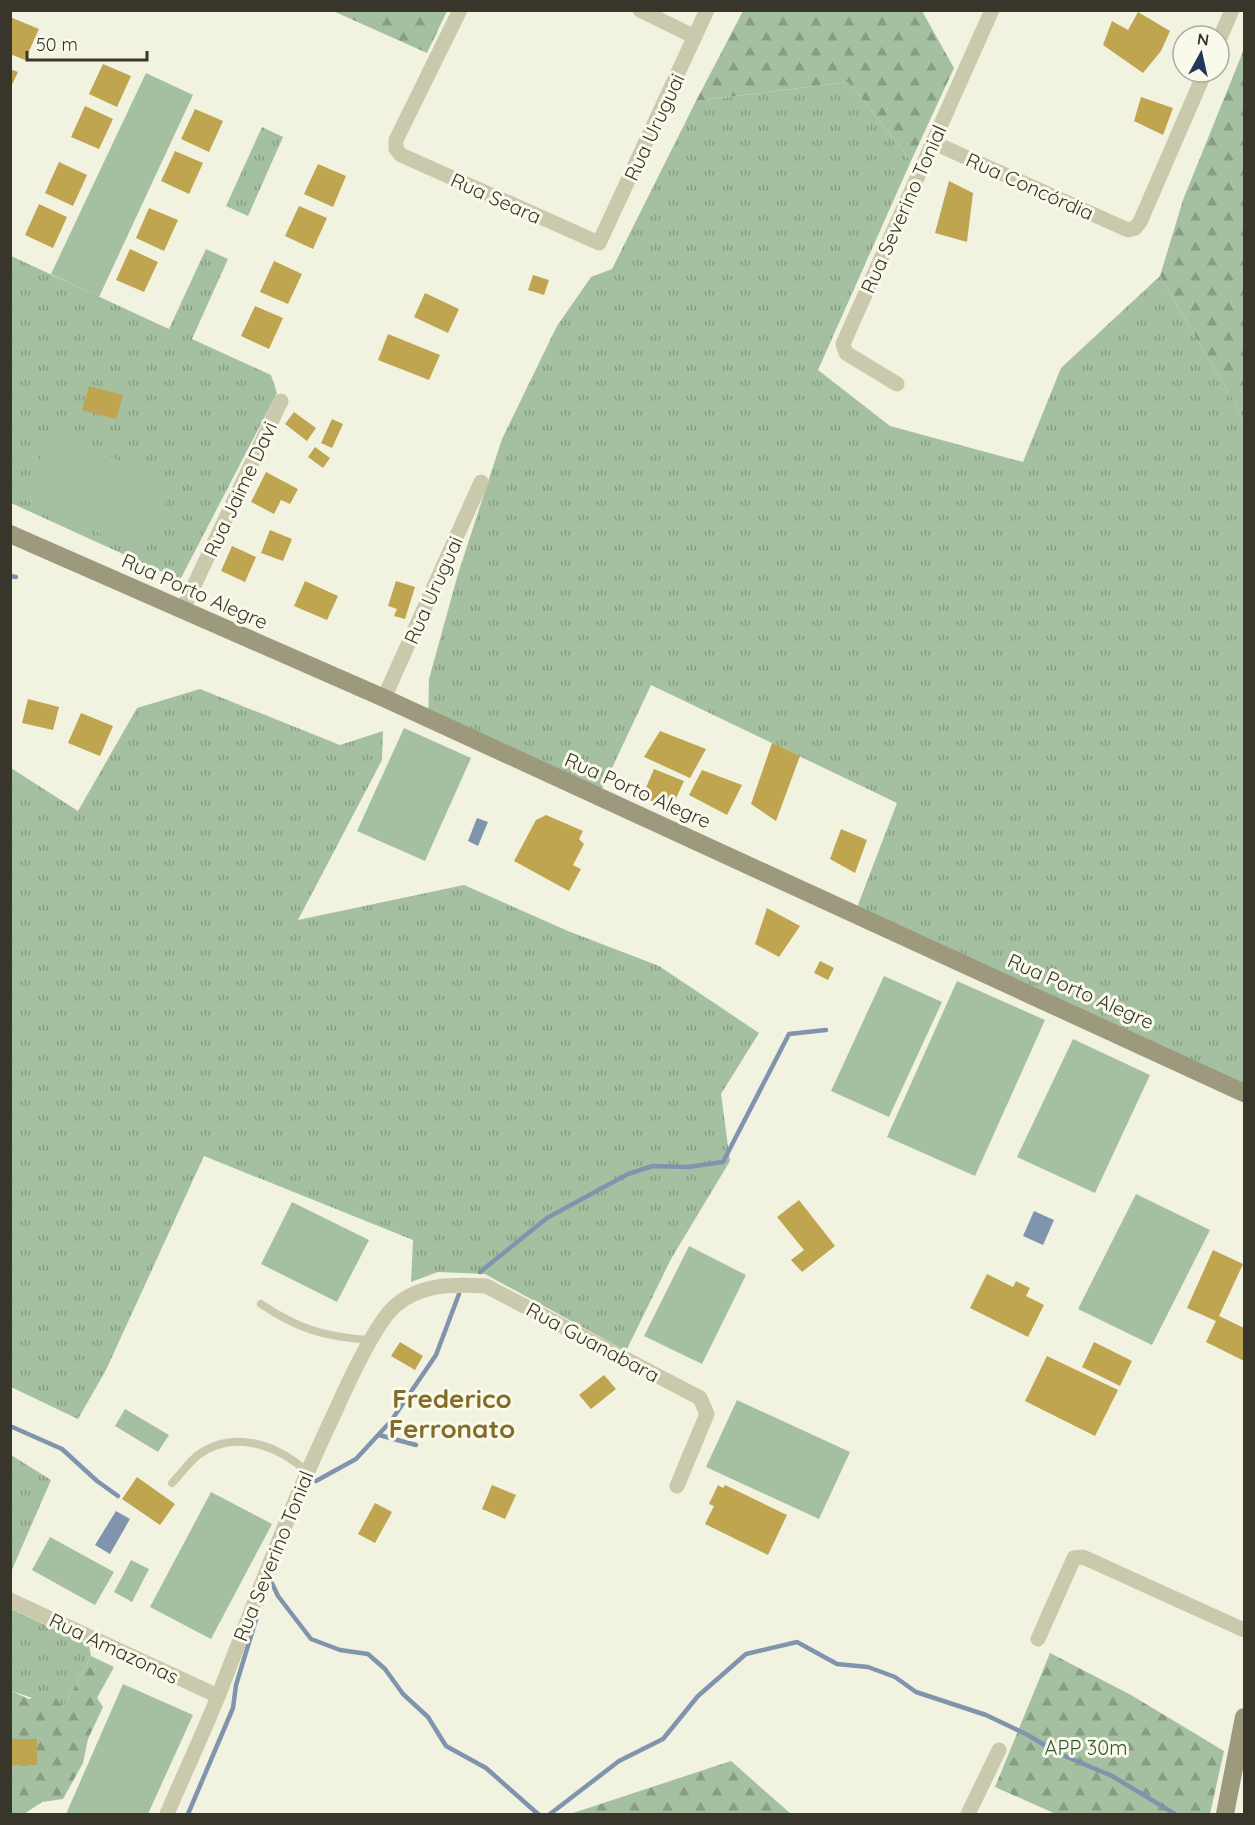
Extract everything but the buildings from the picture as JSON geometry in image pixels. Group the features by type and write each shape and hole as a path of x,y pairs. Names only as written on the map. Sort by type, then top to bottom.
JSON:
{"street":[{"name":"Rua Seara","path":"460,10 396,140 396,149 401,155 599,243"},
{"path":"640,10 695,37"},
{"name":"Rua Uruguai","path":"599,243 707,10"},
{"name":"Rua Severino Tonial","path":"897,384 846,353 843,344 992,10"},
{"path":"1226,24 1232,10"},
{"name":"Rua Concórdia","path":"932,142 1128,230 1135,228 1140,222 1200,84"},
{"name":"Rua Jaime Davi","path":"182,611 281,400"},
{"name":"Rua Uruguai","path":"384,698 481,482"},
{"name":"Rua Porto Alegre","path":"10,534 384,698 1245,1093"},
{"name":"Rua Guanabara","path":"395,1306 418,1293 448,1283 486,1286 700,1398 707,1414 677,1486"},
{"name":"Rua Severino Tonial","path":"167,1815 218,1696 276,1542 306,1471 372,1340 395,1306"},
{"path":"1038,1639 1074,1558 1083,1557 1245,1630"},
{"name":"Rua Amazonas","path":"10,1600 218,1696"},
{"path":"1225,1815 1245,1717"},
{"path":"968,1815 999,1750"}],"lane":[{"path":"261,1304 288,1322 306,1330 372,1340"},
{"path":"172,1483 197,1455 218,1444 249,1441 283,1454 306,1471"}],"green space":[{"path":"333,11 447,11 427,53"},
{"path":"743,11 922,11 954,68 911,161 849,82 696,101"},
{"path":"1244,49 1244,419 1160,276 1183,200"},
{"path":"146,73 193,95 99,297 51,274"},
{"path":"849,82 911,161 818,370 890,426 1023,462 1061,368 1160,276 1244,419 1244,1101 853,918 897,803 651,685 596,802 428,726 429,679 458,574 502,439 557,326 591,277 612,269 696,101"},
{"path":"262,127 283,137 248,216 226,206"},
{"path":"206,249 228,259 192,339 271,375 277,393 180,580 11,503 11,256 169,329"},
{"path":"52,431 174,484 144,553 22,499"},
{"path":"200,689 340,745 383,731 382,760 298,920 464,885 568,931 659,966 759,1033 721,1094 730,1161 671,1259 626,1351 485,1274 438,1272 411,1282 413,1240 204,1156 106,1370 78,1419 11,1387 11,768 78,811 137,708"},
{"path":"404,728 471,758 425,861 357,831"},
{"path":"884,976 942,1002 889,1117 831,1091"},
{"path":"957,981 1045,1020 975,1176 887,1137"},
{"path":"1073,1039 1150,1075 1095,1193 1017,1157"},
{"path":"1136,1194 1210,1230 1152,1345 1078,1309"},
{"path":"292,1202 369,1240 337,1302 261,1264"},
{"path":"689,1246 746,1275 702,1364 644,1336"},
{"path":"737,1400 850,1452 819,1519 706,1467"},
{"path":"125,1409 169,1435 158,1452 115,1426"},
{"path":"11,1455 51,1480 11,1572"},
{"path":"211,1492 272,1524 211,1639 150,1607"},
{"path":"50,1537 114,1572 95,1605 32,1570"},
{"path":"131,1560 149,1569 132,1602 114,1592"},
{"path":"11,1609 89,1645 91,1656 63,1708 11,1691"},
{"name":"APP 30m","path":"1050,1653 1131,1695 1224,1751 1210,1814 1056,1814 995,1787"},
{"path":"91,1656 114,1667 97,1698 103,1707 88,1739 83,1763 63,1799 42,1802 24,1814 11,1814 11,1691 29,1699 50,1690 63,1708"},
{"path":"123,1684 193,1715 148,1814 66,1814"},
{"path":"731,1761 791,1814 570,1814"}],"water":[{"path":"477,818 488,822 478,846 468,841"},
{"path":"1034,1211 1054,1220 1043,1245 1023,1236"},
{"path":"116,1511 130,1519 110,1554 95,1545"}],"waterway":[{"path":"10,576 16,577"},
{"path":"480,1272 547,1218 628,1174 653,1166 688,1167 723,1162 789,1034 826,1030"},
{"path":"316,1481 356,1459 391,1421 436,1355 459,1294"},
{"path":"10,1426 62,1449 97,1481 118,1496"},
{"path":"379,1435 416,1445"},
{"path":"269,1577 278,1596 311,1639 340,1650 368,1654 385,1669 403,1694 428,1717 446,1746 486,1768 538,1814"},
{"path":"262,1603 268,1585"},
{"path":"188,1814 233,1708 236,1685 258,1613"},
{"path":"550,1814 619,1761 663,1739 698,1696 746,1654 797,1642 837,1664 868,1667 895,1677 916,1692 986,1715 1026,1734 1060,1754 1112,1776 1175,1814"}],"district":[{"name":"Frederico Ferronato","path":"452,1413"}]}
